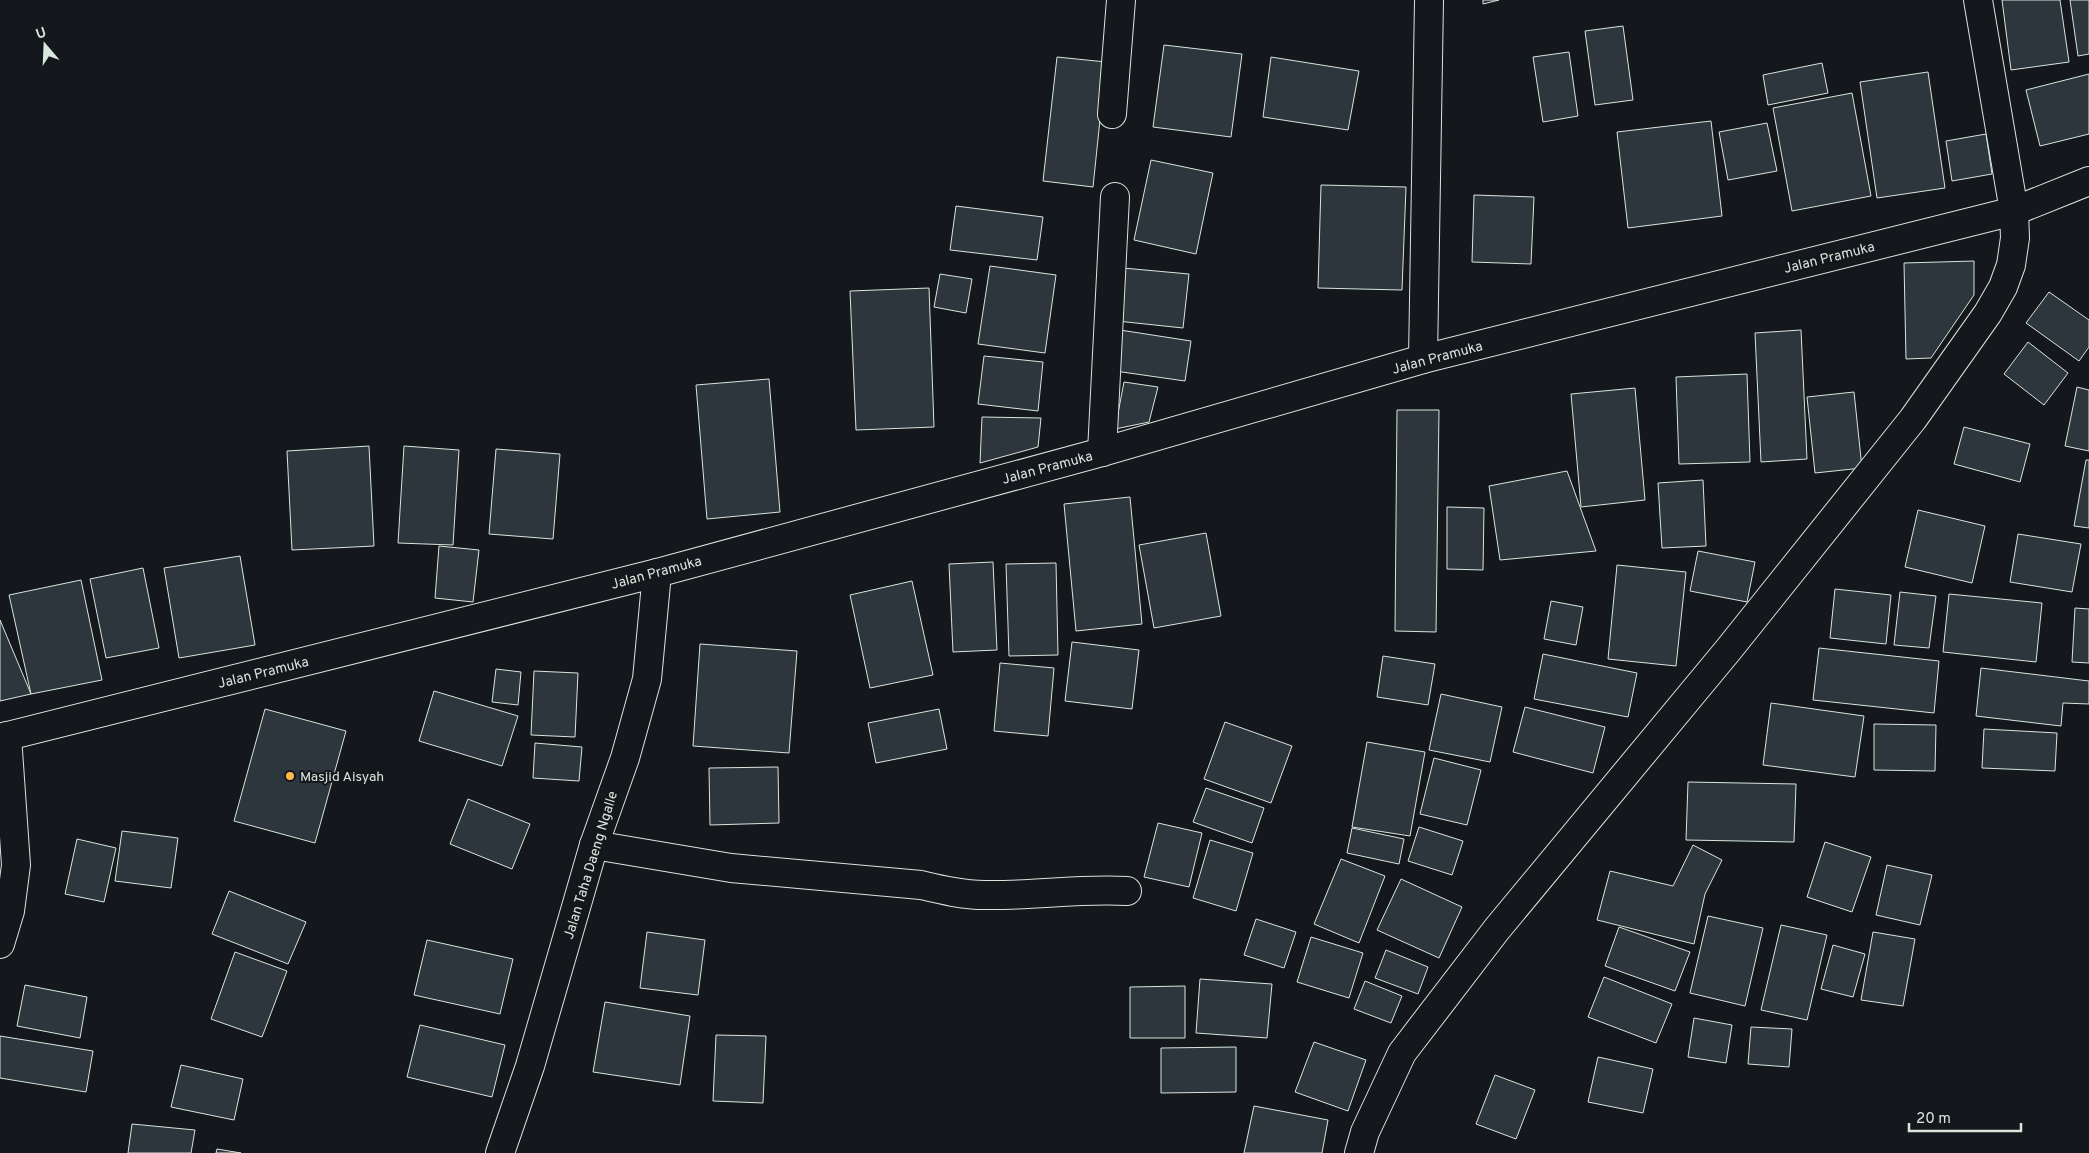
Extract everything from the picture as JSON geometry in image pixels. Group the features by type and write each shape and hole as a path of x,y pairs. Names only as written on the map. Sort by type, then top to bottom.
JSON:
{"street":[{"path":"1112,114 1121,0"},
{"path":"1423,360 1429,0"},
{"path":"1359,1153 1366,1132 1402,1053 1497,929 1730,650 1907,426 1988,313 2003,287 2011,265 2014,211 1978,0"},
{"name":"Jalan Pramuka","path":"3,737 657,572 1102,452 1423,360 2014,211 2089,181"},
{"path":"1102,452 1115,197"},
{"name":"Jalan Taha Daeng Ngalle","path":"500,1153 530,1066 594,845 625,758 647,679 657,572"},
{"path":"0,944 10,911 16,866 3,737"},
{"path":"594,845 731,868 921,885 951,892 985,895 1094,889 1127,891"}],"building":[{"path":"1483,0 1499,0 1483,4"},
{"path":"2002,0 2060,0 2069,62 2011,70"},
{"path":"2070,0 2089,0 2089,54 2078,56"},
{"path":"1623,26 1633,100 1595,105 1585,31"},
{"path":"1164,45 1242,54 1231,137 1153,127"},
{"path":"1569,52 1578,116 1543,122 1533,57"},
{"path":"1057,57 1106,62 1093,187 1043,181"},
{"path":"1271,57 1359,71 1348,130 1263,117"},
{"path":"1822,63 1828,93 1768,105 1763,75"},
{"path":"1928,72 1945,188 1877,198 1860,82"},
{"path":"2089,74 2089,134 2040,146 2026,90"},
{"path":"1852,93 1871,196 1792,211 1773,108"},
{"path":"1711,121 1722,216 1628,228 1617,132"},
{"path":"1767,123 1777,171 1728,180 1719,132"},
{"path":"1986,134 1992,174 1952,181 1946,141"},
{"path":"1151,160 1213,173 1196,254 1134,240"},
{"path":"1321,185 1406,187 1402,290 1318,288"},
{"path":"1474,195 1534,197 1531,264 1472,262"},
{"path":"956,206 1043,217 1037,260 950,250"},
{"path":"1974,261 1974,295 1931,358 1906,359 1904,263"},
{"path":"990,266 1056,275 1045,353 978,344"},
{"path":"1123,268 1189,274 1183,328 1117,321"},
{"path":"940,274 972,279 966,313 934,307"},
{"path":"929,288 934,427 856,430 850,291"},
{"path":"2049,292 2089,320 2089,347 2079,361 2026,323"},
{"path":"1120,330 1191,341 1185,381 1115,371"},
{"path":"1801,330 1807,459 1761,462 1755,333"},
{"path":"2028,342 2068,373 2044,405 2004,374"},
{"path":"984,356 1043,362 1038,411 978,404"},
{"path":"1747,374 1750,462 1679,464 1676,377"},
{"path":"769,379 780,512 707,519 696,385"},
{"path":"1124,382 1158,387 1149,422 1115,429"},
{"path":"2077,387 2089,390 2089,451 2065,446"},
{"path":"1635,388 1645,500 1581,507 1571,394"},
{"path":"1854,392 1862,468 1815,473 1807,397"},
{"path":"1397,410 1439,410 1436,632 1395,631"},
{"path":"982,417 1041,418 1038,447 980,463"},
{"path":"1964,427 2030,444 2020,482 1954,464"},
{"path":"369,446 374,546 292,550 287,451"},
{"path":"404,446 459,450 453,545 398,543"},
{"path":"496,449 560,454 553,539 489,534"},
{"path":"2086,460 2089,460 2089,528 2074,526"},
{"path":"1567,471 1596,551 1500,560 1489,486"},
{"path":"1703,480 1706,546 1662,548 1658,483"},
{"path":"1130,497 1142,624 1076,631 1064,504"},
{"path":"1447,507 1484,508 1483,570 1447,569"},
{"path":"1918,510 1985,526 1972,583 1905,567"},
{"path":"1206,533 1221,616 1154,628 1139,545"},
{"path":"2018,534 2081,544 2072,592 2010,582"},
{"path":"439,546 479,550 473,602 435,598"},
{"path":"1698,551 1755,562 1747,602 1690,591"},
{"path":"240,556 255,645 179,658 164,568"},
{"path":"993,562 997,650 953,652 949,564"},
{"path":"1056,563 1058,655 1009,656 1006,564"},
{"path":"1617,565 1686,572 1676,666 1608,659"},
{"path":"143,568 159,648 106,658 90,579"},
{"path":"81,580 102,680 31,694 9,595"},
{"path":"912,581 933,675 870,688 850,595"},
{"path":"1835,589 1891,595 1886,644 1830,638"},
{"path":"1900,592 1936,596 1929,648 1894,645"},
{"path":"1949,594 2042,603 2036,662 1943,652"},
{"path":"1551,601 1583,607 1576,645 1544,639"},
{"path":"2075,608 2089,609 2089,663 2072,662"},
{"path":"0,620 31,694 0,701"},
{"path":"1072,642 1139,650 1132,709 1065,701"},
{"path":"700,644 797,651 789,753 693,746"},
{"path":"1819,648 1939,661 1934,713 1813,700"},
{"path":"1543,654 1637,673 1628,717 1534,699"},
{"path":"1383,656 1435,664 1428,705 1377,697"},
{"path":"1000,663 1054,668 1048,736 994,731"},
{"path":"1981,668 2089,681 2089,704 2063,703 2061,726 1976,716"},
{"path":"496,669 521,672 518,705 492,702"},
{"path":"534,671 578,673 575,737 531,735"},
{"path":"434,691 518,716 502,766 419,741"},
{"path":"1441,694 1502,707 1490,762 1429,750"},
{"path":"1771,703 1864,716 1855,777 1763,765"},
{"path":"1525,707 1605,727 1593,773 1513,752"},
{"name":"Masjid Aisyah","path":"265,709 346,731 315,843 234,821"},
{"path":"939,709 947,749 876,763 868,723"},
{"path":"1225,722 1292,746 1271,803 1204,779"},
{"path":"1874,724 1936,725 1935,771 1874,770"},
{"path":"1984,729 2057,733 2055,771 1982,768"},
{"path":"1367,742 1425,752 1410,836 1352,827"},
{"path":"535,743 582,747 579,781 533,778"},
{"path":"1434,758 1481,770 1467,825 1420,814"},
{"path":"778,767 779,823 710,825 709,768"},
{"path":"1688,782 1796,784 1794,842 1686,840"},
{"path":"1206,788 1264,808 1252,843 1193,822"},
{"path":"468,799 530,824 512,869 450,844"},
{"path":"1158,823 1202,833 1189,887 1144,877"},
{"path":"1419,827 1463,841 1452,875 1408,861"},
{"path":"1352,828 1404,839 1399,864 1347,853"},
{"path":"122,831 178,838 171,888 115,881"},
{"path":"77,839 116,848 104,902 65,894"},
{"path":"1210,840 1253,853 1236,911 1193,898"},
{"path":"1825,842 1871,857 1852,912 1807,897"},
{"path":"1693,845 1722,860 1705,894 1694,944 1597,920 1610,871 1673,886"},
{"path":"1341,859 1385,876 1359,943 1314,924"},
{"path":"1887,865 1932,875 1920,925 1876,915"},
{"path":"1401,879 1462,907 1439,958 1377,930"},
{"path":"229,891 306,922 288,964 212,934"},
{"path":"1708,916 1763,928 1745,1006 1690,993"},
{"path":"1256,919 1296,932 1284,968 1244,955"},
{"path":"1781,925 1827,935 1807,1020 1761,1010"},
{"path":"1619,927 1690,952 1675,991 1605,966"},
{"path":"647,932 705,940 698,995 640,988"},
{"path":"1873,932 1915,939 1903,1006 1861,1000"},
{"path":"1311,937 1363,953 1349,998 1297,982"},
{"path":"427,940 513,959 500,1014 414,995"},
{"path":"1833,945 1865,954 1853,997 1821,989"},
{"path":"1386,950 1428,967 1418,994 1375,978"},
{"path":"235,952 287,971 262,1037 211,1019"},
{"path":"1604,977 1672,1004 1656,1043 1588,1017"},
{"path":"1200,979 1272,984 1267,1038 1196,1033"},
{"path":"1365,981 1402,996 1391,1023 1354,1009"},
{"path":"25,985 87,997 80,1038 17,1026"},
{"path":"1185,986 1185,1038 1130,1038 1130,987"},
{"path":"605,1002 690,1016 680,1085 593,1072"},
{"path":"1694,1018 1732,1025 1726,1063 1688,1057"},
{"path":"420,1025 505,1045 492,1097 407,1077"},
{"path":"1751,1027 1792,1029 1789,1067 1748,1064"},
{"path":"716,1035 766,1036 763,1103 713,1101"},
{"path":"0,1036 93,1051 86,1092 0,1078"},
{"path":"1314,1042 1366,1060 1348,1111 1295,1092"},
{"path":"1236,1047 1236,1092 1161,1093 1161,1048"},
{"path":"1598,1057 1653,1069 1643,1113 1588,1102"},
{"path":"181,1065 243,1079 234,1120 171,1107"},
{"path":"1495,1075 1535,1090 1516,1139 1476,1124"},
{"path":"1254,1106 1328,1120 1322,1153 1244,1153"},
{"path":"132,1124 195,1130 191,1153 128,1153"},
{"path":"217,1149 241,1153 216,1153"}],"place":[{"name":"Masjid Aisyah","path":"290,776"}]}
